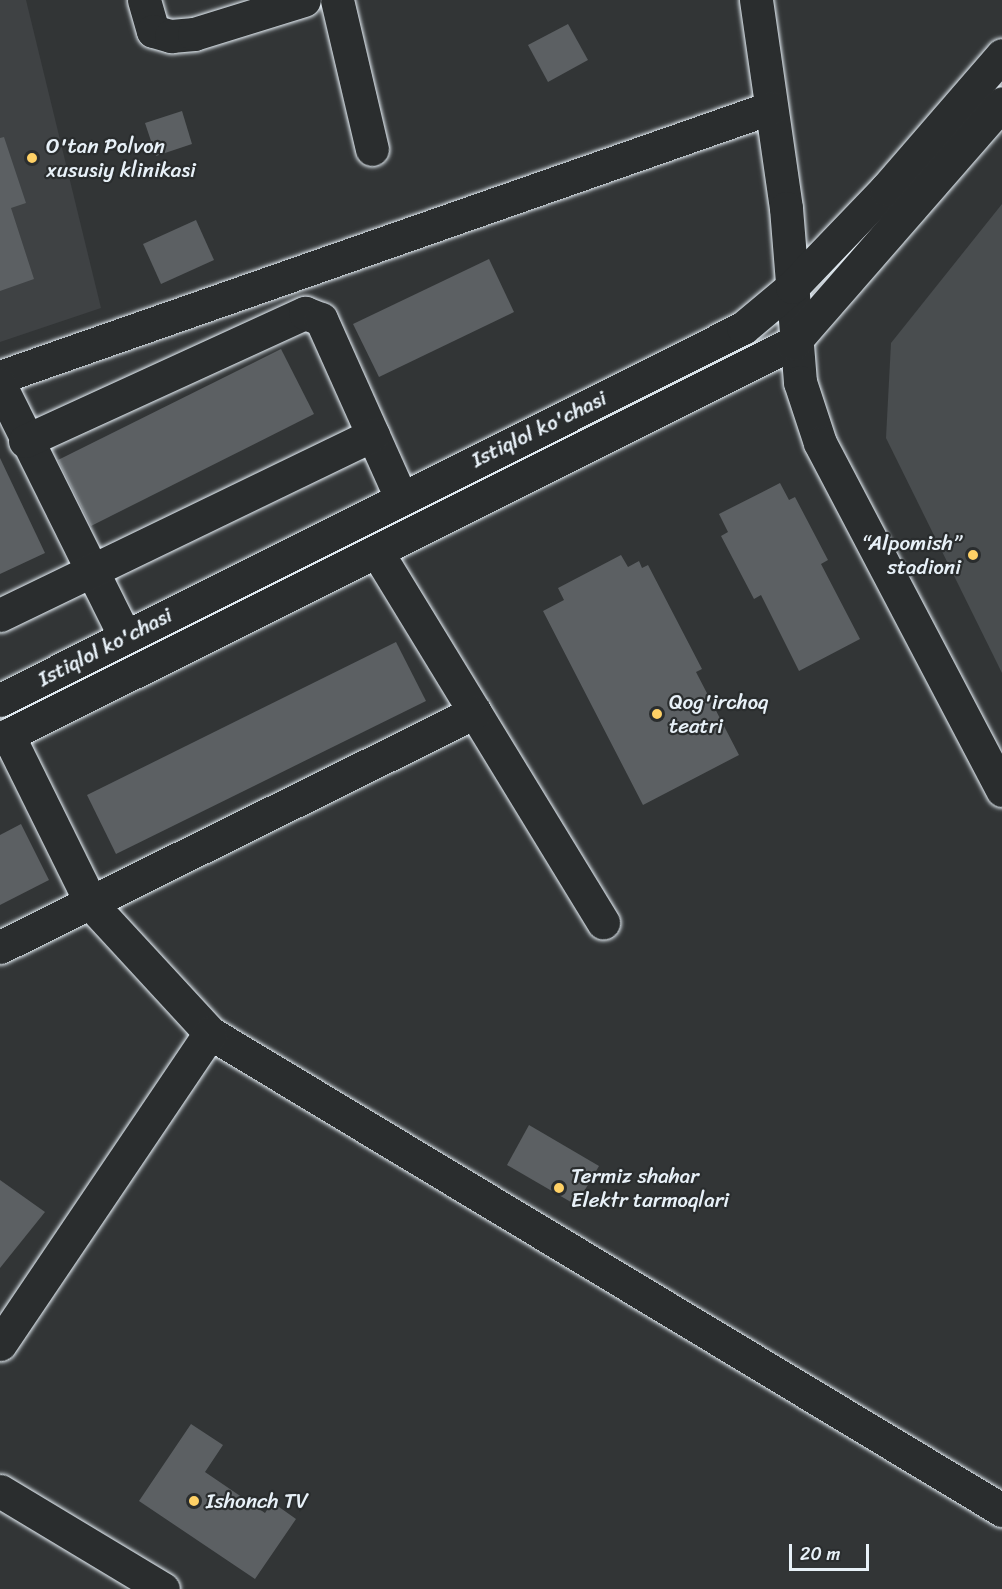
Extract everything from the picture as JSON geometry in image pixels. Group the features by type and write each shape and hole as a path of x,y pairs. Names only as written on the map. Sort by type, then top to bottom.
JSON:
{"street":[{"path":"144,0 153,32 171,36 194,34 304,0"},
{"path":"337,0 372,149"},
{"path":"756,0 786,208 792,287 793,343 800,382 820,443 1002,790"},
{"name":"Istiqlol ko'chasi","path":"0,700 743,328 792,287 886,189 1002,55"},
{"name":"Istiqlol ko'chasi","path":"4,737 793,343 1002,103"},
{"path":"0,377 770,108"},
{"path":"25,441 305,313 321,319 401,498"},
{"path":"0,385 25,441 125,637"},
{"path":"0,615 373,435"},
{"path":"377,552 603,922"},
{"path":"0,947 92,905 475,712"},
{"path":"4,737 92,905 210,1033 1002,1510"},
{"path":"0,1344 210,1033"},
{"path":"0,1491 163,1589"}],"shaded area":[{"name":"O'tan Polvon xususiy klinikasi","path":"0,0 26,0 101,308 0,342"},
{"name":"“Alpomish” stadioni","path":"1002,204 1002,673 886,438 891,343"}],"building":[{"path":"568,24 588,60 548,82 528,45"},
{"path":"182,111 192,144 156,156 145,123"},
{"path":"4,137 26,203 11,208 34,279 0,291 0,138"},
{"path":"196,220 214,260 161,284 143,244"},
{"path":"489,259 514,312 379,377 353,324"},
{"path":"281,349 314,414 91,526 58,460"},
{"path":"0,458 45,553 0,574"},
{"path":"780,483 789,500 795,497 828,560 821,564 860,639 799,671 761,595 754,599 721,536 728,532 719,514"},
{"name":"Qog'irchoq teatri","path":"621,555 628,567 639,561 642,568 648,565 702,669 696,672 739,755 643,805 543,611 564,600 558,588"},
{"path":"396,642 426,701 116,854 87,795"},
{"path":"21,824 49,880 0,905 0,835"},
{"path":"529,1125 599,1166 576,1205 507,1165"},
{"path":"0,1180 45,1212 0,1268"},
{"name":"Ishonch TV","path":"191,1424 223,1445 205,1472 265,1513 272,1502 296,1519 255,1579 139,1501"}],"place":[{"name":"O'tan Polvon xususiy klinikasi","path":"32,158"},
{"name":"“Alpomish” stadioni","path":"973,555"},
{"name":"Qog'irchoq teatri","path":"657,714"},
{"name":"Termiz shahar Elektr tarmoqlari","path":"559,1188"},
{"name":"Ishonch TV","path":"194,1501"}]}
